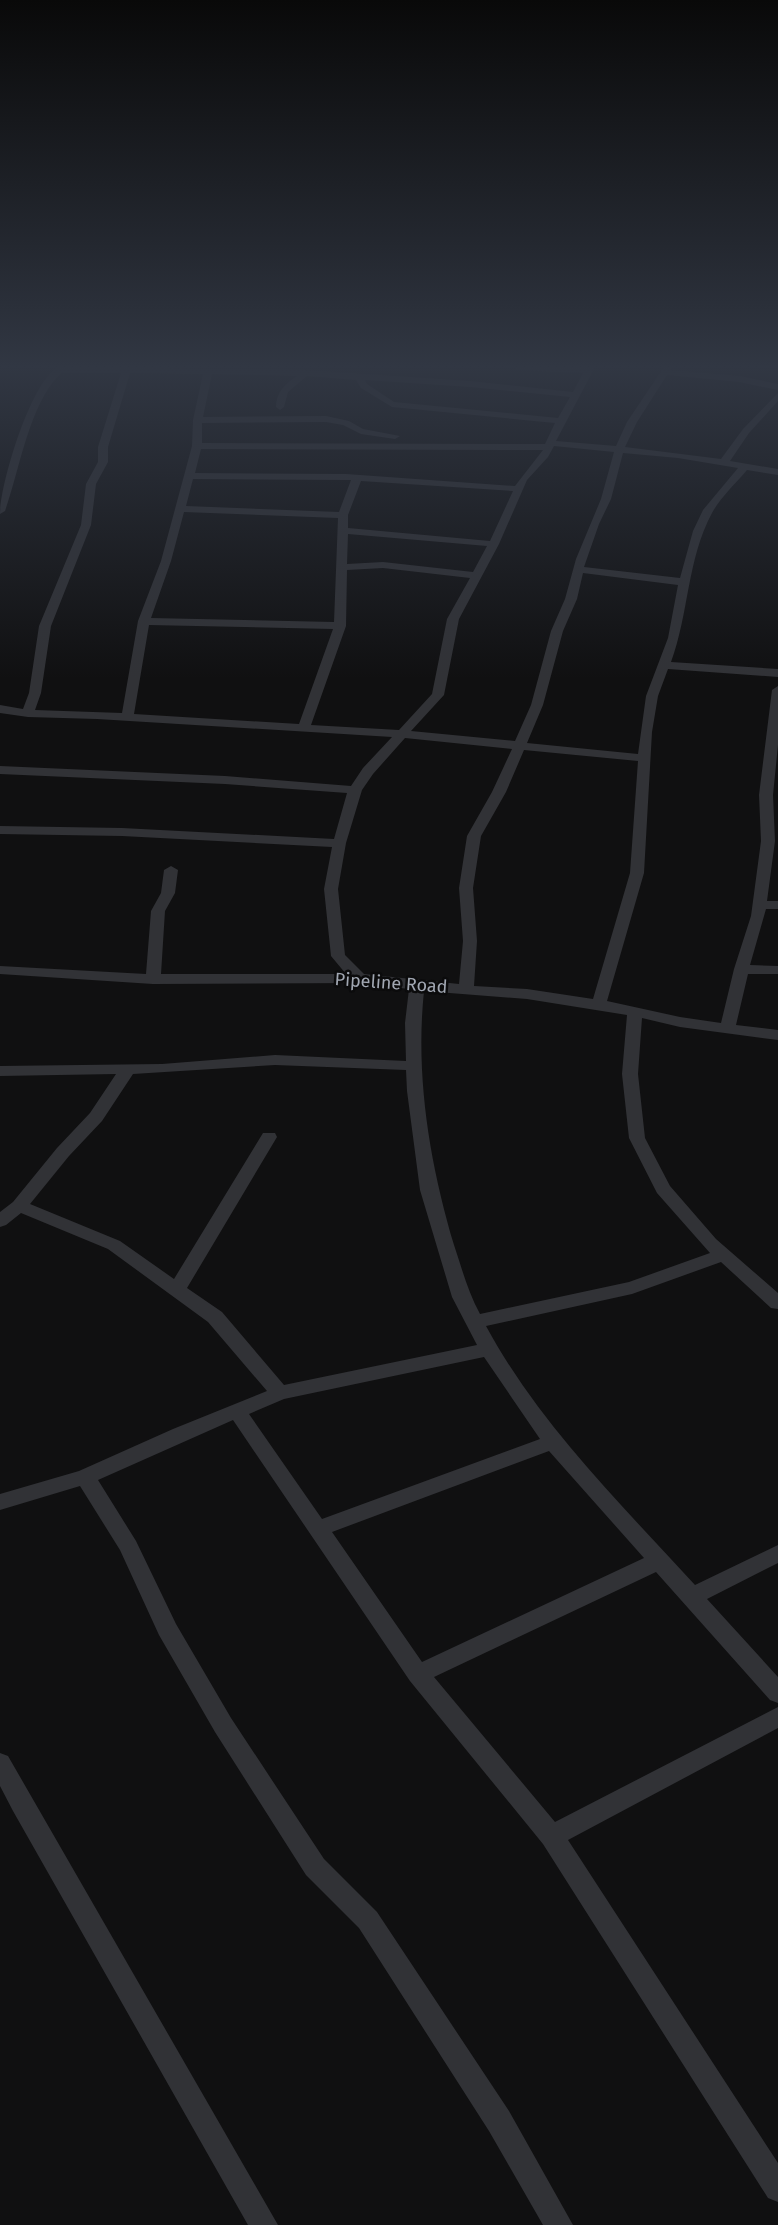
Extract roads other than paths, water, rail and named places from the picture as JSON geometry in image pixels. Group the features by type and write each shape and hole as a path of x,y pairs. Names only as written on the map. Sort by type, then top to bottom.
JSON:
{"street":[{"path":"0,511 14,471"},
{"path":"28,713 35,693 45,626 86,525 91,484 98,471"},
{"path":"127,717 144,621 166,561 190,471"},
{"path":"359,978 338,956 331,889 339,843 355,790 368,771 438,695 453,619 494,544 523,478 530,471"},
{"path":"466,988 470,941 466,888 474,836 500,792 537,705 578,569 594,524 606,499 613,471"},
{"path":"599,1004 637,873 652,696 674,638 684,582 698,531 708,510 741,471"},
{"path":"189,476 357,478 520,489"},
{"path":"304,728 340,626 343,515 357,478"},
{"path":"181,509 343,515"},
{"path":"342,531 494,544"},
{"path":"342,567 383,565 477,576"},
{"path":"578,569 684,582"},
{"path":"144,621 340,626"},
{"path":"663,665 778,673"},
{"path":"727,1029 741,969 758,916 768,842 778,690"},
{"path":"0,709 28,713 402,734 645,758"},
{"path":"0,770 225,780 355,790"},
{"path":"0,832 122,832 339,843"},
{"path":"153,979 158,910 168,893 171,870"},
{"path":"758,905 778,906"},
{"path":"741,969 778,970"},
{"name":"Pipeline Road","path":"0,970 153,979 359,978 599,1004 635,1013 727,1029 778,1035"},
{"path":"417,986 413,1023 415,1091 429,1190 461,1297 489,1349 553,1442 778,1694"},
{"path":"635,1013 630,1074 637,1138 663,1189 723,1255 770,1284 778,1303"},
{"path":"0,1071 162,1069 275,1060 414,1066"},
{"path":"0,1221 19,1206 63,1152 96,1117 128,1069"},
{"path":"177,1290 269,1137"},
{"path":"19,1206 114,1245 216,1317 280,1393"},
{"path":"474,1322 633,1288 723,1255"},
{"path":"0,1502 85,1477 280,1393 489,1349"},
{"path":"237,1411 418,1674 552,1836 778,2188"},
{"path":"318,1529 553,1442"},
{"path":"85,1477 129,1547 167,1629 223,1725 315,1867 368,1920 499,2121 559,2225"},
{"path":"691,1597 778,1553"},
{"path":"418,1674 659,1561"},
{"path":"552,1836 778,1718"},
{"path":"0,1764 264,2225"}]}
